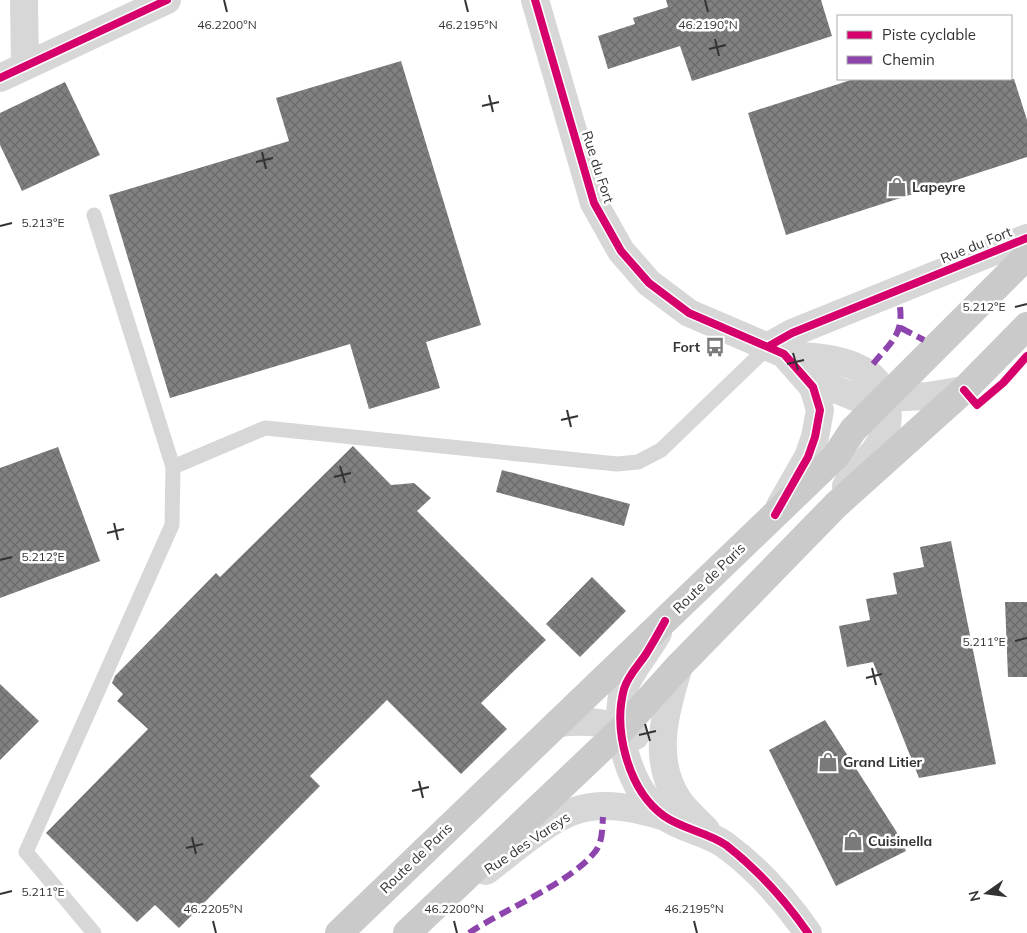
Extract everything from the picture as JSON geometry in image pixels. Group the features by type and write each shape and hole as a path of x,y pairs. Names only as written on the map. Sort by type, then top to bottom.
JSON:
{"main road":[{"name":"Route de Paris","path":"339,933 836,456 853,430 1027,256"},
{"path":"407,933 622,729 679,666 836,505 964,390 1027,326"}],"street":[{"path":"24,0 24,66"},
{"path":"0,78 167,0"},
{"name":"Rue du Fort","path":"535,0 594,203 621,251 650,283 689,313 777,350 836,360 862,369 876,381 886,398"},
{"name":"Rue du Fort","path":"777,350 792,333 1027,238"},
{"name":"Rue du Fort","path":"775,514 808,457 819,420 818,398 807,378 777,350"},
{"name":"Rue du Fort","path":"807,378 860,399 928,396 964,390"},
{"path":"836,505 855,471 875,451 882,439 888,414 886,398"},
{"name":"Rue des Vareys","path":"664,817 649,802 637,783 623,743 620,710 625,687 665,620"},
{"name":"Rue des Vareys","path":"666,774 662,731 666,708 679,666"},
{"name":"Rue des Vareys","path":"558,723 599,722 622,729 635,736 649,748 666,774 677,799 714,838"},
{"name":"Rue des Vareys","path":"430,911 559,818 574,810 607,806 636,809 664,817 714,838 725,845 760,876 789,906 808,933"}],"lane":[{"path":"94,215 174,467 172,525 26,852 94,933"},
{"path":"174,467 266,428 616,464 638,462 661,450 777,350"}],"building":[{"path":"666,0 821,0 832,36 692,81 680,46 608,69 598,36 635,24 633,18 668,7"},
{"path":"401,61 481,325 426,342 440,388 369,409 350,344 170,398 109,195 289,141 276,98"},
{"path":"1014,79 1027,120 1027,157 786,235 748,113 851,80"},
{"path":"65,82 100,155 22,191 0,145 0,113"},
{"path":"353,446 391,485 414,483 431,498 417,511 546,640 481,703 507,729 461,774 387,700 310,776 320,786 179,928 155,905 137,922 46,833 148,729 117,701 123,694 112,683 115,676 216,573 220,577"},
{"path":"58,447 100,561 0,598 0,468"},
{"path":"502,470 630,504 624,526 496,492"},
{"path":"951,541 996,764 919,778 873,662 847,667 839,626 870,620 866,599 897,594 893,573 924,567 920,547"},
{"path":"592,577 626,611 580,657 546,624"},
{"path":"1005,602 1027,602 1027,677 1008,677"},
{"path":"0,684 39,721 0,760"},
{"path":"825,720 896,831 906,851 836,886 769,750"}],"marked path":[{"path":"873,364 892,342 899,329 899,301"},
{"path":"901,328 924,340"},
{"path":"469,933 553,885 583,864 599,845 602,836 603,817"}],"cycle path":[{"path":"0,78 167,0"},
{"path":"535,0 594,203 621,251 649,283 689,313 784,354 813,387 820,410 815,437 808,457 775,515"},
{"path":"769,346 792,333 1027,238"},
{"path":"964,390 977,405 1003,383 1027,356"},
{"path":"665,621 646,654 628,679 624,689 621,705 622,740 626,758 633,775 651,805 664,816 726,845 749,865 780,897 808,933"}],"place":[{"name":"Lapeyre","path":"897,187"},
{"name":"Fort","path":"715,347"},
{"name":"Grand Litier","path":"828,762"},
{"name":"Cuisinella","path":"853,841"}]}
